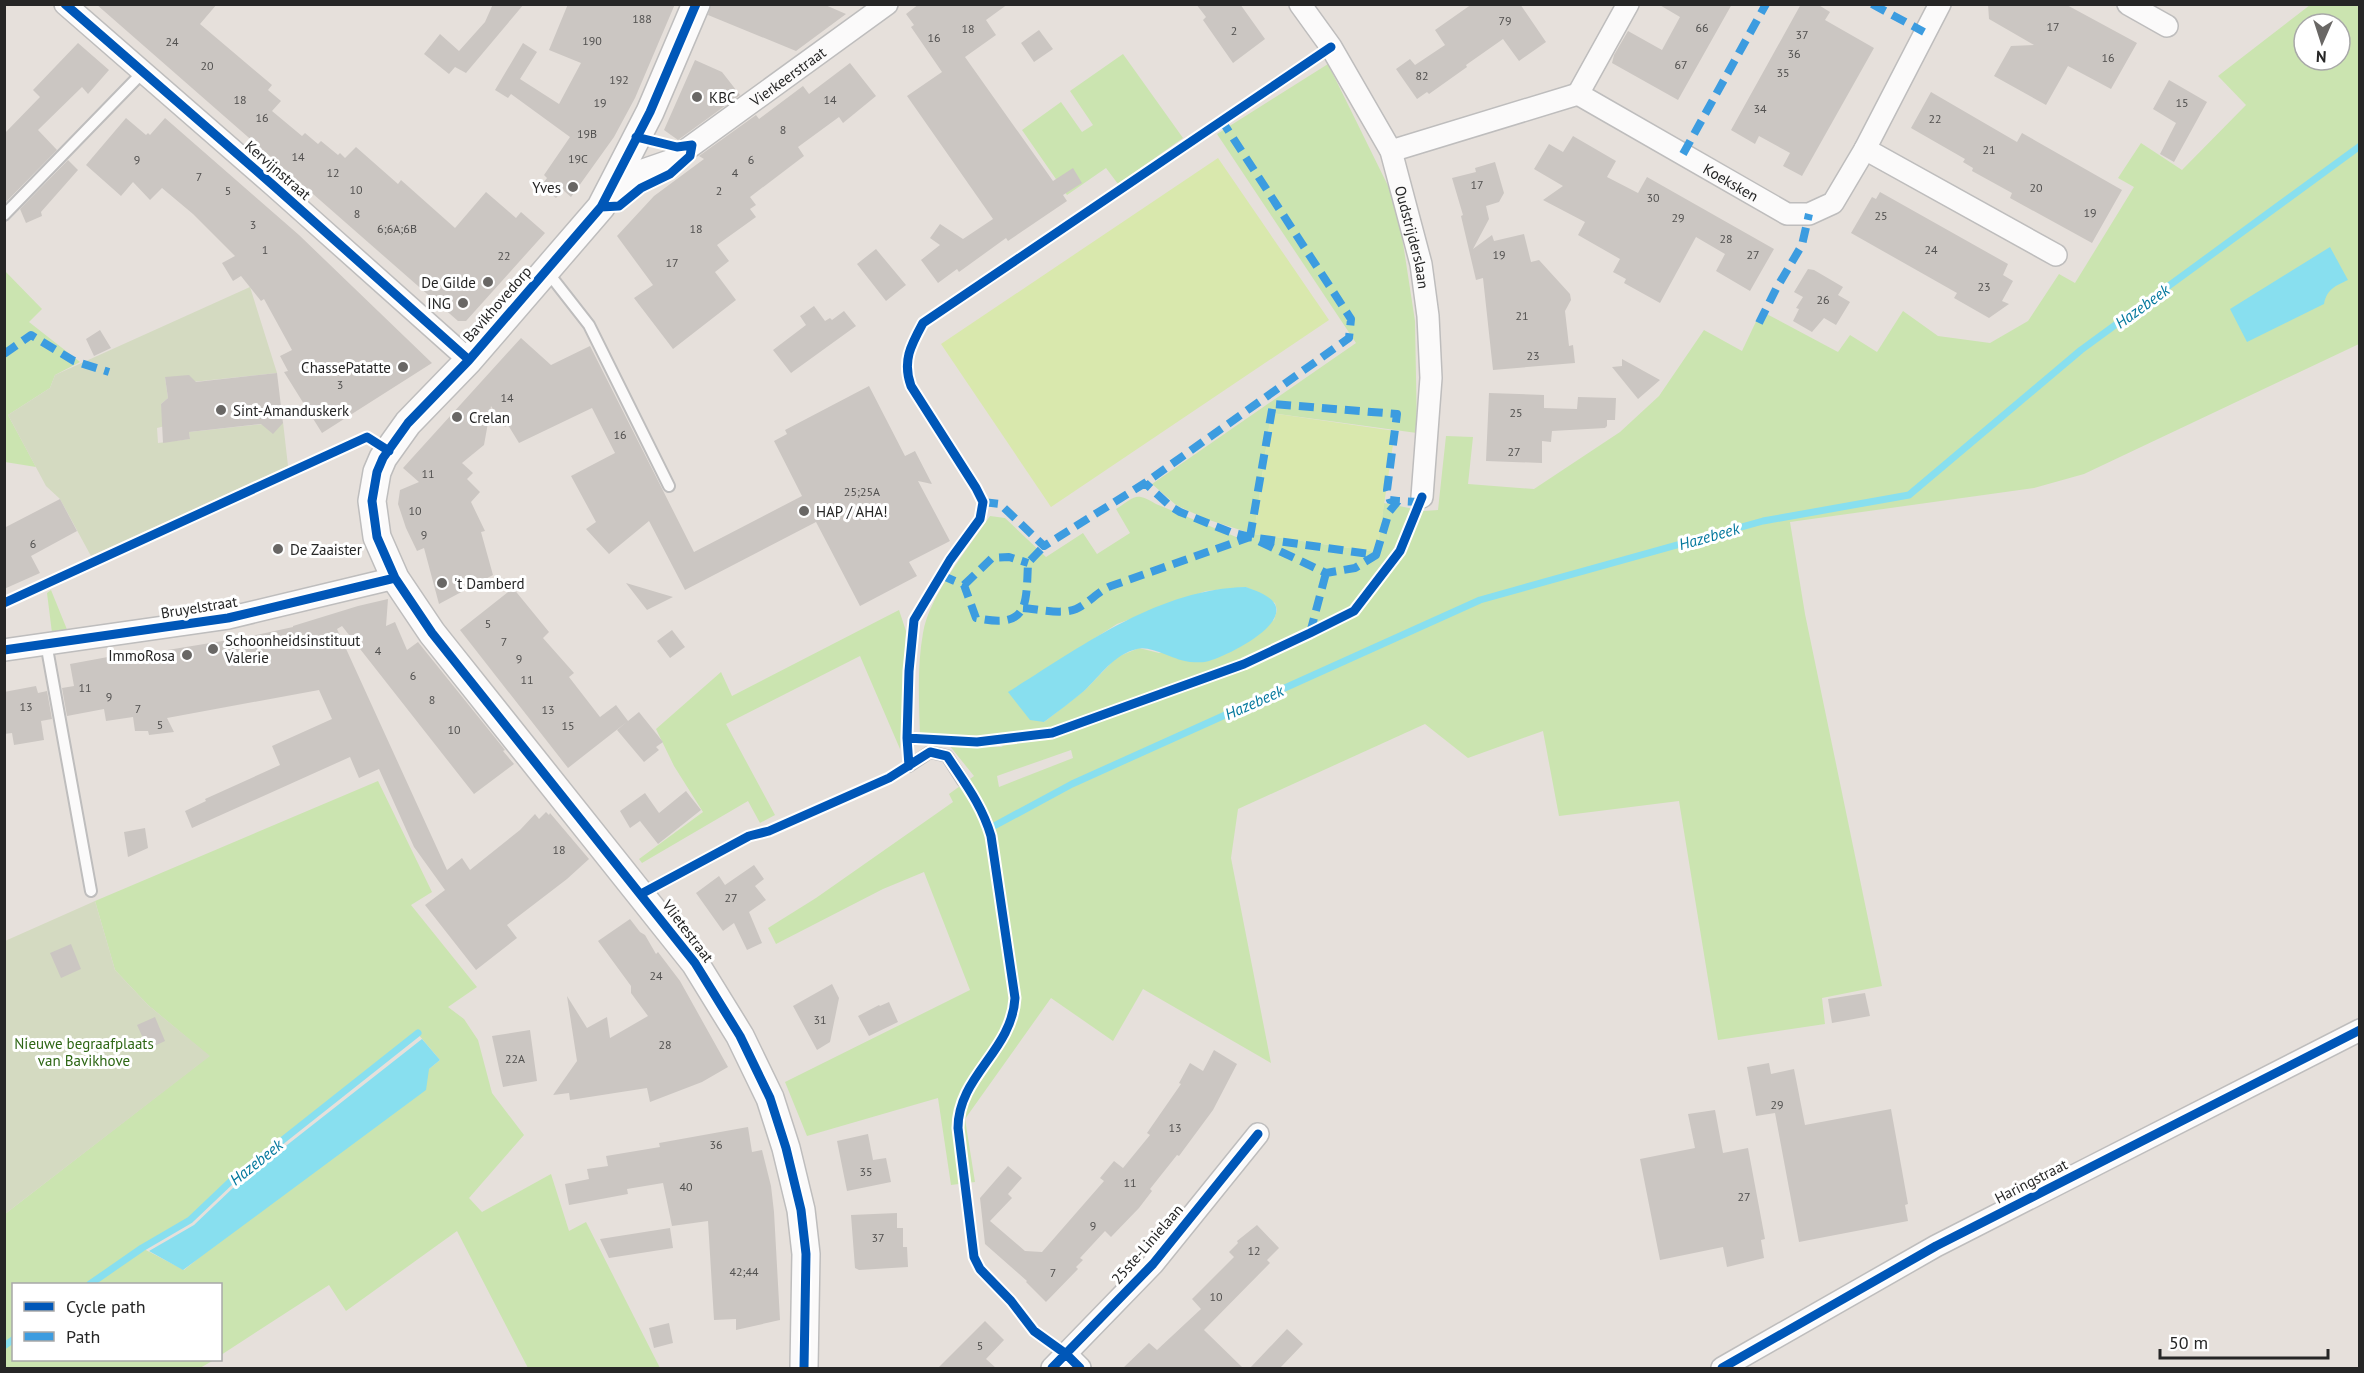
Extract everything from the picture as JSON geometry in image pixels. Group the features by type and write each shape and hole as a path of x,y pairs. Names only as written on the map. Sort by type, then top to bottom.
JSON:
{"street":[{"name":"Kervijnstraat","path":"66,4 468,360"},
{"name":"Bavikhovedorp","path":"601,207 650,112 696,4"},
{"name":"Vierkeerstraat","path":"658,164 672,160 887,4"},
{"name":"Oudstrijderslaan","path":"1300,4 1331,47 1391,151 1421,264 1428,316 1431,378 1422,497"},
{"path":"1391,151 1578,94 1628,4"},
{"name":"Koeksken","path":"1578,94 1787,214 1809,214 1833,203 1865,149 1940,4"},
{"path":"2128,4 2167,26"},
{"path":"631,147 646,161 658,164"},
{"path":"1865,149 2056,255"},
{"name":"Bavikhovedorp","path":"395,578 377,537 373,520 372,501 377,472 384,458 408,423 468,360 601,207 630,179 658,164"},
{"name":"Bruyelstraat","path":"4,650 228,618 395,578"},
{"name":"Vlietestraat","path":"395,578 432,633 695,963 740,1036 770,1098 786,1148 801,1210 806,1254 804,1368"},
{"name":"Haringstraat","path":"1722,1368 1936,1246 2360,1030"},
{"name":"25ste-Linielaan","path":"1066,1364 1153,1264 1258,1134"}],"lane":[{"path":"4,215 143,72"},
{"path":"546,270 589,325 669,486"},
{"path":"46,643 91,891"},
{"path":"909,766 930,752 947,756 963,781"}],"green space":[{"path":"2310,5 2359,5 2359,344 2084,474 2034,488 1790,522 1805,614 1882,986 1822,998 1825,1024 1718,1040 1679,801 1559,816 1543,731 1468,758 1425,724 1238,809 1231,858 1271,1063 1143,989 1113,1041 1051,998 965,1119 975,1182 951,1185 938,1098 807,1136 785,1082 970,990 924,872 883,889 776,944 768,928 816,898 953,802 949,794 974,776 949,745 1003,747 983,736 920,735 919,671 923,633 933,603 961,557 990,516 1005,518 1046,557 1083,533 1097,554 1130,533 1116,509 1135,497 1144,498 1246,541 1253,534 1206,519 1176,505 1152,484 1356,343 1217,134 1328,64 1397,204 1415,321 1417,433 1271,413 1254,534 1377,552 1384,503 1424,511 1438,510 1446,436 1473,437 1468,484 1534,489 1620,432 1659,396 1704,330 1742,351 1761,311 1838,352 1850,335 1877,352 1903,311 1938,336 1990,343 2028,321 2059,274 2075,283 2134,187 2118,178 2141,143 2182,170 2246,105 2218,76 2292,19 2292,72 2352,72 2352,12 2301,12","holes":["1246,587 1275,603 1277,610 1274,620 1159,653 1139,648 1117,657 1085,690 1044,722 1009,693 1117,624 1206,591","1132,703 1138,707 1067,732 1029,740 1031,736 1053,732","1071,750 1073,758 999,787 997,776"]},
{"path":"1123,54 1183,138 1118,184 1106,168 1067,195 1022,130 1061,102 1082,132 1093,125 1070,91"},
{"path":"1218,158 1329,320 1051,507 941,344"},
{"path":"4,270 42,309 29,322 80,362 55,375 50,388 8,415 36,467 5,462"},
{"path":"250,287 277,373 192,382 165,377 168,398 161,404 165,426 157,428 158,443 190,439 189,432 283,422 288,466 91,556 60,499 46,486 8,415 50,388 55,375"},
{"path":"1271,413 1395,431 1377,552 1254,534"},
{"path":"51,590 68,632 52,633 47,593"},
{"path":"899,610 906,631 900,749 860,656 726,724 775,815 760,823 748,801 642,863 639,859 703,812 674,766 656,729 721,672 732,696"},
{"path":"378,781 432,892 411,905 477,987 448,1007 464,1019 478,1040 492,1093 524,1135 469,1198 482,1212 551,1174 569,1231 586,1222 660,1368 528,1368 457,1231 346,1311 329,1285 222,1354 222,1283 12,1283 12,1361 212,1361 200,1368 5,1368 5,1214 209,1056 148,1005 115,970 95,901","holes":["418,1034 440,1060 184,1270 142,1248 190,1220 231,1181"]},
{"name":"Nieuwe begraafplaats van Bavikhove","path":"95,901 115,970 148,1005 210,1056 5,1214 5,941"}],"water":[{"path":"2330,247 2348,280 2332,289 2324,304 2247,342 2230,309"},
{"path":"1246,587 1264,594 1271,600 1276,607 1276,615 1262,632 1227,654 1207,662 1190,662 1149,649 1137,649 1114,661 1084,691 1044,722 1030,720 1008,692 1121,623 1151,609 1213,590"},
{"path":"422,1039 440,1060 429,1069 426,1090 183,1270 149,1251 194,1225 235,1186"}],"building":[{"path":"96,4 217,4 200,24 272,85 268,90 281,101 272,111 302,136 305,133 318,144 321,141 345,158 356,147 398,184 401,180 455,228 486,192 516,218 521,212 545,233 466,321 458,321"},
{"path":"493,4 524,4 466,73 455,67 449,74 424,54 440,34 459,51 485,22"},
{"path":"568,4 675,4 635,98 614,137 571,197 563,190 556,198 541,186 547,178 544,175 570,137 511,94 508,98 495,90 523,43 537,52 520,79 559,104 581,63 549,50"},
{"path":"711,4 823,4 846,14 796,51 708,15"},
{"path":"919,4 1008,4 986,20 996,35 965,57 1053,181 1073,168 1082,183 1063,195 1067,201 1008,241 1006,238 959,272 957,269 938,283 921,260 940,245 930,238 940,224 963,239 993,219 907,96 942,72 911,27 914,25 906,14"},
{"path":"1196,4 1240,4 1265,39 1233,63 1203,20 1206,17"},
{"path":"1472,4 1520,4 1546,42 1519,61 1503,39 1429,94 1427,92 1417,99 1396,69 1410,59 1415,65 1445,45 1435,30"},
{"path":"1658,4 1732,4 1678,100 1612,63 1628,31 1662,50 1680,17"},
{"path":"1801,4 1817,4 1830,12 1825,20 1874,48 1802,176 1783,166 1790,153 1759,136 1755,144 1731,130"},
{"path":"1988,4 2065,4 2137,43 2111,89 2068,66 2046,105 1994,76 2011,46 2034,45 1989,19"},
{"path":"1039,30 1053,49 1034,62 1021,43"},
{"path":"78,43 109,70 88,94 82,87 38,130 57,150 4,204 4,134 40,97 33,90"},
{"path":"695,60 722,72 740,95 678,140 664,130"},
{"path":"850,63 876,96 843,123 839,117 798,147 804,156 750,197 756,205 750,209 756,217 717,245 729,261 715,272 736,300 673,349 634,298 653,285 617,236 654,196 704,159 699,156 756,115 759,119 803,86 809,94"},
{"path":"2169,80 2207,102 2174,162 2160,154 2176,123 2153,109"},
{"path":"1931,92 2017,142 2022,133 2122,190 2092,243 2010,198 2012,193 1972,171 1973,168 1963,162 1965,159 1911,128"},
{"path":"126,118 146,135 148,133 150,135 165,118 299,235 432,363 322,433 284,372 288,371 280,356 292,350 264,299 261,301 241,276 233,281 222,263 235,256 193,214 162,188 150,200 133,182 121,196 86,165"},
{"path":"1573,136 1616,161 1607,177 1638,193 1647,177 1774,249 1750,291 1716,271 1725,254 1696,237 1660,303 1624,283 1626,279 1613,272 1620,259 1578,235 1585,222 1543,200 1563,186 1534,169 1549,144 1563,152"},
{"path":"68,160 78,170 41,212 42,216 26,223 20,209"},
{"path":"1495,162 1504,193 1499,202 1486,206 1489,219 1473,249 1492,235 1494,241 1524,234 1531,262 1539,260 1570,294 1571,300 1565,311 1569,346 1573,345 1575,363 1493,370 1483,278 1476,280 1461,216 1463,215 1452,178 1476,172 1475,168"},
{"path":"1880,192 2008,264 2003,275 2013,281 2002,301 2009,304 1989,318 1954,298 1957,293 1851,233 1872,197 1876,199"},
{"path":"876,249 906,285 886,301 857,264"},
{"path":"1808,269 1814,270 1843,287 1838,295 1850,302 1836,325 1824,318 1812,332 1793,321 1799,309 1796,308 1803,297 1794,292"},
{"path":"814,306 825,321 830,318 832,320 844,311 856,326 791,373 773,350 806,325 800,316"},
{"path":"100,330 111,348 94,356 86,339"},
{"path":"521,338 551,365 590,346 694,552 802,496 774,441 787,434 785,430 869,386 905,456 915,451 932,484 918,481 950,541 909,562 917,576 860,606 816,522 685,590 649,521 609,554 586,529 596,522 571,476 615,453 592,408 519,443 508,425 505,427 491,406 484,445 462,463 473,473 467,479 480,492 471,502 485,531 481,532 493,575 439,604 424,548 417,551 398,504 400,490 419,482 403,468"},
{"path":"1622,359 1660,380 1638,399 1612,367 1622,366"},
{"name":"Sint-Amanduskerk","path":"277,373 283,423 273,434 261,424 189,432 190,439 163,443 161,404 168,398 165,377 189,375 196,382"},
{"path":"1489,393 1544,395 1544,408 1577,409 1578,397 1616,398 1615,420 1607,420 1605,428 1552,431 1551,442 1542,441 1542,463 1486,461"},
{"path":"60,499 77,531 31,556 40,573 4,589 4,528"},
{"path":"626,583 673,597 647,610"},
{"path":"513,588 549,632 543,638 574,673 569,677 600,717 616,705 628,721 568,768 460,630"},
{"path":"388,599 386,626 395,622 407,650 418,642 514,764 474,794 342,626 337,629 447,870 462,858 470,870 520,830 535,814 539,819 546,812 549,815 550,813 589,859 507,925 517,938 476,970 425,905 445,890 414,847 379,769 359,778 350,757 192,828 185,811 206,801 205,799 280,765 272,746 332,719 319,690 167,718 174,732 149,735 148,731 135,731 133,717 106,721 104,709 67,716 62,688 74,686 70,664 247,637 293,627"},
{"path":"672,630 685,647 670,658 657,641"},
{"path":"36,686 38,693 47,691 52,719 41,721 44,740 14,745 12,733 4,734 4,692"},
{"path":"639,712 663,742 656,747 659,750 644,762 617,730"},
{"path":"686,791 701,810 658,844 640,821 630,828 620,811 645,793 659,813"},
{"path":"145,828 148,848 128,857 124,832"},
{"path":"754,865 764,879 755,886 766,900 749,912 762,943 747,950 734,923 723,931 696,893 719,876 725,885"},
{"path":"630,919 680,981 728,1067 702,1082 650,1102 647,1088 570,1100 569,1093 553,1095 577,1061 567,996 587,1028 607,1017 610,1038 648,1016 631,993 631,986 598,941"},
{"path":"71,944 81,969 61,978 50,953"},
{"path":"832,984 839,998 830,1042 817,1050 793,1006"},
{"path":"1865,993 1870,1016 1832,1023 1828,999"},
{"path":"889,1002 898,1022 869,1036 858,1016"},
{"path":"155,1017 165,1041 148,1049 137,1025"},
{"path":"530,1030 537,1081 503,1087 492,1036"},
{"path":"1214,1050 1237,1064 1213,1110 1179,1156 1177,1155 1150,1189 1152,1191 1139,1208 1111,1237 1105,1231 1080,1258 1083,1260 1076,1267 1078,1269 1046,1302 1027,1281 985,1244 980,1198 1008,1166 1022,1178 1008,1194 1012,1198 990,1221 1025,1251 1042,1252 1104,1181 1100,1178 1114,1161 1123,1168 1150,1135 1147,1133 1181,1084 1179,1083 1190,1063 1203,1071"},
{"path":"1769,1063 1771,1074 1794,1069 1805,1125 1891,1109 1908,1204 1905,1205 1908,1221 1799,1242 1775,1113 1756,1116 1747,1067"},
{"path":"1715,1110 1723,1153 1748,1148 1765,1239 1761,1240 1764,1258 1727,1267 1723,1247 1660,1260 1640,1159 1695,1148 1688,1114"},
{"path":"748,1127 752,1152 762,1150 771,1186 780,1320 736,1330 736,1319 714,1320 708,1221 672,1226 663,1183 627,1189 628,1194 569,1205 565,1184 589,1179 587,1169 608,1166 606,1156 660,1147 659,1143"},
{"path":"868,1134 873,1160 886,1158 891,1182 847,1191 837,1141"},
{"path":"897,1213 897,1228 903,1228 903,1247 907,1247 908,1267 859,1270 855,1268 851,1215"},
{"path":"1257,1225 1279,1248 1267,1260 1270,1263 1204,1330 1243,1368 1123,1368 1149,1343 1157,1350 1201,1309 1192,1299 1234,1257 1229,1252 1238,1243 1237,1241"},
{"path":"670,1228 673,1248 609,1258 600,1239"},
{"path":"985,1321 1004,1340 986,1359 996,1368 938,1368"},
{"path":"669,1323 673,1343 654,1348 649,1328"},
{"path":"1287,1329 1303,1344 1280,1368 1250,1368"}],"waterway":[{"name":"Hazebeek","path":"994,826 1072,784 1480,600 1763,521 1909,495 2081,350 2360,146"},
{"name":"Hazebeek","path":"91,1283 142,1248 190,1220 231,1181 418,1033"},
{"name":"Hazebeek","path":"4,1346 12,1340"}],"marked path":[{"path":"1683,154 1766,4"},
{"path":"1872,4 1924,32"},
{"path":"983,502 1000,504 1044,546 1145,483 1349,338 1351,319 1222,121"},
{"path":"1759,323 1802,245 1809,214"},
{"path":"4,354 31,335 74,361 109,372"},
{"path":"1250,537 1273,404 1397,414 1387,490 1390,500 1398,501"},
{"path":"1023,608 1057,612 1070,611 1085,604 1111,586 1250,537 1376,555 1355,568 1326,573 1250,537 1230,532 1180,512 1145,483"},
{"path":"1376,555 1389,512 1398,501 1420,502"},
{"path":"941,575 964,585 976,618 993,621 1006,620 1015,617 1021,611 1025,602 1028,563 1044,546"},
{"path":"964,585 992,558 1009,557 1028,563"},
{"path":"1310,633 1326,573"}],"cycle path":[{"path":"65,4 469,360"},
{"path":"696,4 650,112 601,207 469,360 408,423 383,458 377,472 372,501 377,537 395,578 432,633 695,963 740,1036 770,1098 786,1148 801,1210 806,1254 804,1368"},
{"path":"909,766 907,738 909,671 914,620 950,560 980,519 983,502 911,386 907,369 909,353 923,323 1331,47"},
{"path":"601,207 619,206 641,188 670,174 690,156 692,145 677,147 636,137"},
{"path":"4,603 367,437 389,451"},
{"path":"907,738 977,742 1052,733 1244,664 1354,611 1400,551 1422,497"},
{"path":"4,650 228,618 395,578"},
{"path":"641,894 749,836 769,831 889,778 930,752 947,756 978,804 991,836 1015,998 1012,1017 1005,1033 966,1093 960,1110 958,1128 974,1257 980,1269 1011,1301 1034,1331 1066,1354 1080,1368"},
{"path":"1722,1368 1936,1246 2360,1030"},
{"path":"1052,1368 1153,1264 1258,1134"}],"place":[{"name":"KBC","path":"697,97"},
{"name":"Yves","path":"573,187"},
{"name":"De Gilde","path":"488,282"},
{"name":"ING","path":"463,303"},
{"name":"ChassePatatte","path":"403,367"},
{"name":"Sint-Amanduskerk","path":"221,410"},
{"name":"Crelan","path":"457,417"},
{"name":"HAP / AHA!","path":"804,511"},
{"name":"De Zaaister","path":"278,549"},
{"name":"'t Damberd","path":"442,583"},
{"name":"Schoonheidsinstituut Valerie","path":"213,649"},
{"name":"ImmoRosa","path":"187,655"}]}
